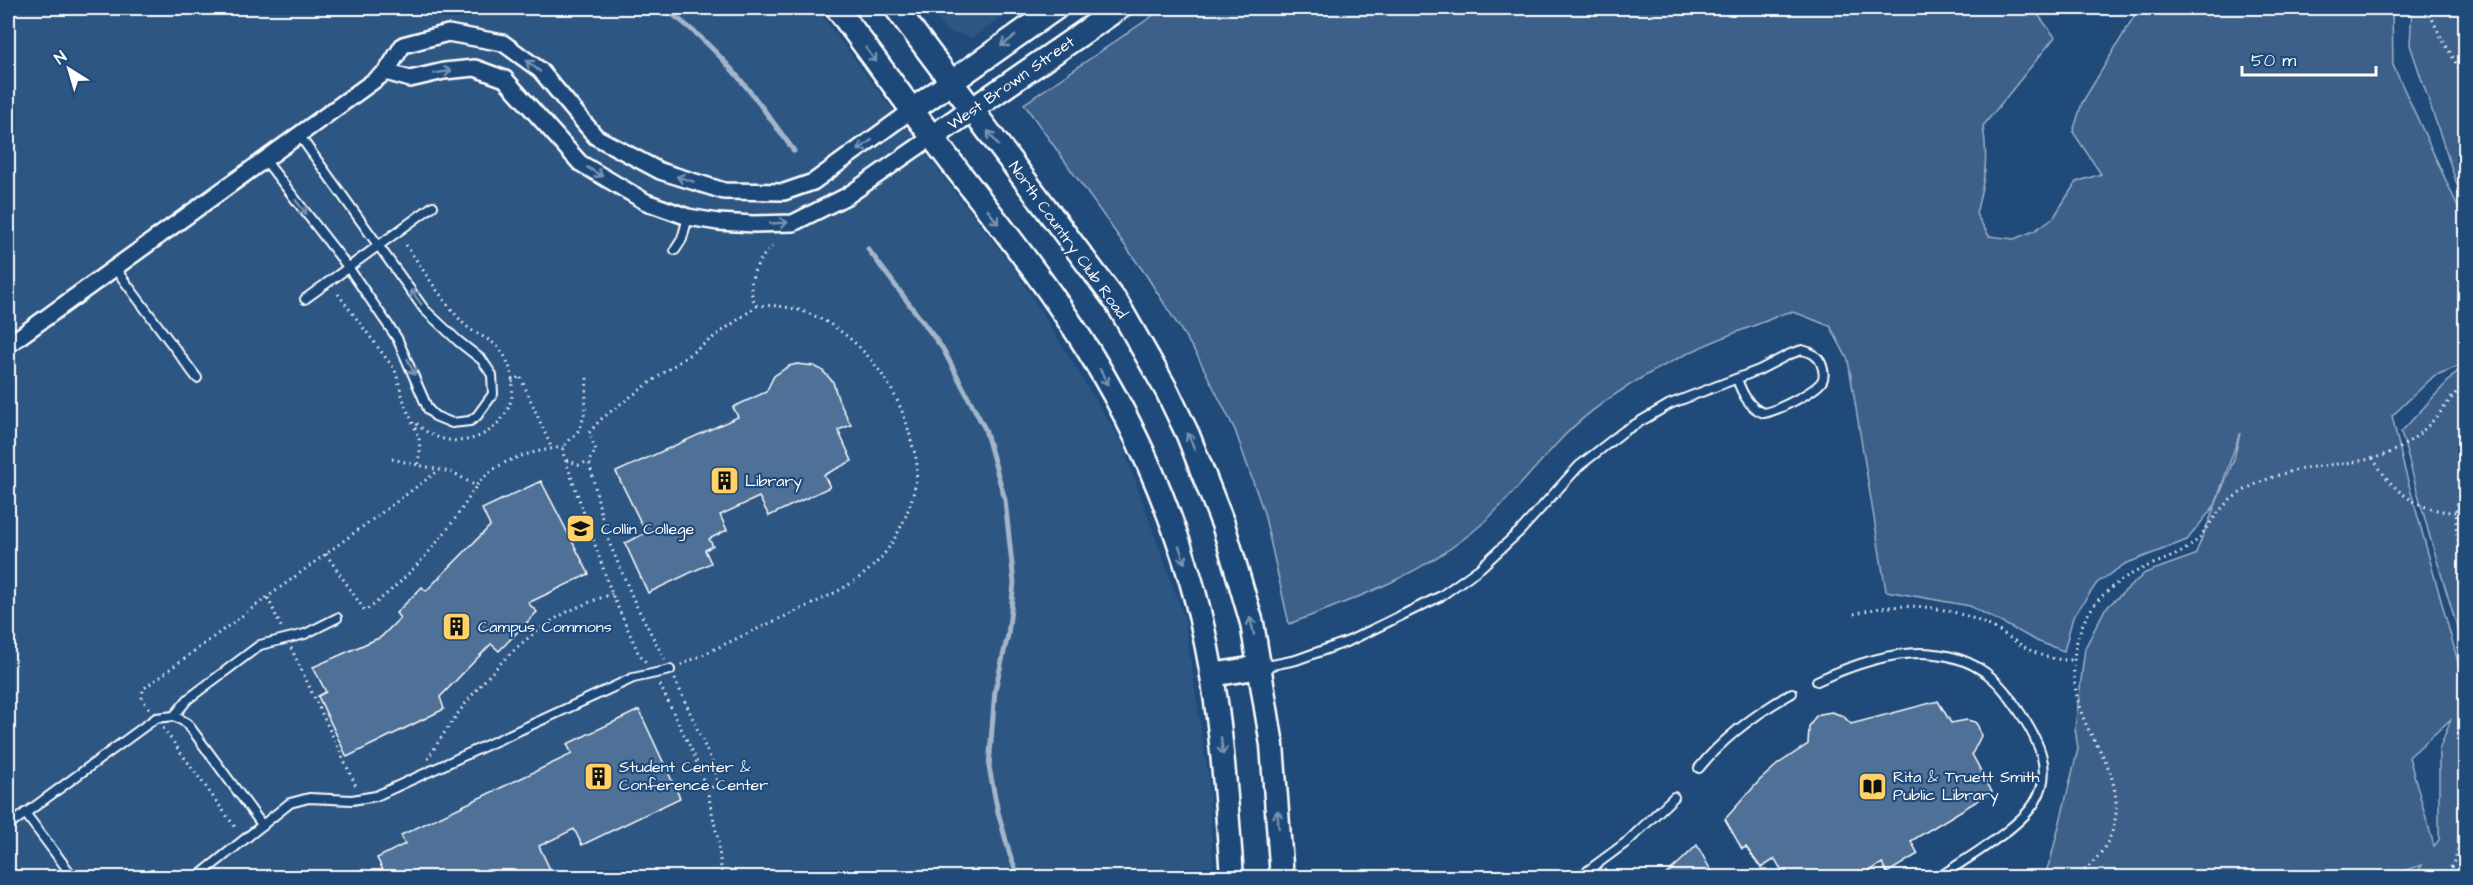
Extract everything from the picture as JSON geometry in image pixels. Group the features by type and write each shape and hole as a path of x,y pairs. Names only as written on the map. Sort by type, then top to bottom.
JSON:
{"main road":[{"path":"837,8 1040,279 1074,328 1115,399 1149,466 1191,580 1212,675 1225,764 1232,878"},
{"name":"North Country Club Road","path":"896,8 1116,303 1167,391 1204,472 1223,524 1252,623 1261,667 1272,745 1282,878"},
{"path":"912,110 1056,8"},
{"name":"West Brown Street","path":"932,137 1119,8"},
{"path":"1212,675 1261,667"}],"street":[{"path":"8,345 386,72 404,45 448,33 502,43 540,70 596,137 660,171 724,191 784,192 813,182 912,110"},
{"path":"386,72 410,80 444,71 475,68 505,79 580,163 646,202 688,217 736,223 793,222 847,196 932,137"}],"lane":[{"path":"265,160 348,267 397,338 428,409 435,416 452,423 461,423 477,417 493,394 494,385 488,367 424,309 299,135"},
{"path":"304,298 433,206"},
{"path":"675,250 682,239 688,217"},
{"path":"114,267 197,378"},
{"path":"1261,667 1296,660 1349,641 1444,594 1478,571 1513,538 1562,483 1601,447 1670,404 1737,379 1802,350 1816,357 1823,373 1822,381 1815,388 1764,413 1756,409 1748,400 1737,379"},
{"path":"174,716 188,699 260,645 287,639 337,618"},
{"path":"1817,681 1857,666 1897,656 1922,653 1945,655 1968,662 1995,680 2008,695 2033,734 2040,747 2044,766 2042,785 2035,802 2016,824 1938,878"},
{"path":"196,878 290,803 309,798 362,799 376,796 633,678 670,670"},
{"path":"1699,768 1740,728 1767,707 1792,693"},
{"path":"8,826 156,718 174,716 187,723 263,826"},
{"path":"1578,878 1628,841 1674,797"},
{"path":"25,813 74,878"}],"path":[{"path":"2428,8 2433,23 2454,57 2466,89"},
{"path":"757,306 752,299 752,278 756,264 772,247"},
{"path":"589,433 600,420 619,405 757,306 772,305 795,308 828,323 861,349 886,379 907,420 917,466 912,494 905,520 891,544 872,568 817,601 670,670"},
{"path":"512,382 520,376 552,448"},
{"path":"587,378 585,412 580,429 563,447 566,459 612,594 638,652 666,694 706,789 718,840 722,878"},
{"path":"2075,878 2096,858 2109,840 2115,825 2117,809 2107,766 2084,719 2074,684 2075,645 2092,608 2111,587 2138,570 2189,548 2221,509 2243,492 2289,472 2373,458 2398,448 2416,437 2438,415 2455,393 2466,386"},
{"path":"566,459 579,465 589,461 596,450 589,433 580,429"},
{"path":"2373,458 2386,479 2409,500 2432,509 2456,513"},
{"path":"392,459 418,465"},
{"path":"589,461 606,535 634,603 670,670 712,762 718,785 706,789"},
{"path":"2466,481 2456,513 2456,539 2466,569"},
{"path":"326,554 365,611 395,586 430,549 454,520 476,486"},
{"path":"422,775 427,759 456,716 485,680 511,654 551,621 577,607 612,594"},
{"path":"267,598 362,799"},
{"path":"1854,614 1892,605 1912,605 1953,613 1972,618 1993,628 2035,654 2048,659 2074,660"},
{"path":"2445,878 2456,859 2464,827 2462,794 2466,754"}],"shaded area":[{"name":"Collin College","path":"8,8 816,8 1013,266 1121,441 1184,617 1209,781 1214,877 8,877"},
{"path":"929,8 1015,8 972,38 946,31"},
{"path":"1164,8 2033,8 2055,37 1983,126 1986,150 1985,171 1976,214 1989,236 2014,239 2034,231 2054,217 2076,182 2101,174 2073,132 2082,103 2139,8 2392,8 2393,65 2465,222 2465,653 2401,432 2464,364 2434,376 2392,416 2465,687 2465,877 2414,877 2422,865 2380,878 2044,877 2051,858 2078,749 2075,728 2085,648 2105,609 2145,573 2195,555 2234,459 2240,433 2215,505 2187,540 2125,564 2097,583 2073,617 2064,651 2039,642 1970,606 1886,591 1848,360 1830,326 1791,312 1710,343 1631,384 1584,417 1493,514 1438,557 1390,583 1289,624 1264,513 1235,430 1197,355 1146,275 1024,104","holes":["2451,719 2439,750 2439,840 2434,846 2409,757"]},
{"path":"2412,8 2465,8 2465,208 2410,45"}],"building":[{"name":"Library","path":"797,364 814,366 822,370 833,382 838,399 851,425 838,430 852,461 824,475 830,487 769,516 759,497 720,515 727,530 709,539 713,546 705,550 711,563 648,593 625,543 646,533 616,472 738,417 733,407 766,392 774,376 789,366"},
{"name":"Campus Commons","path":"541,481 589,574 528,603 537,612 499,651 491,644 440,697 444,709 347,757 318,696 326,692 313,667 381,637 400,618 396,613 422,587 426,591 490,526 482,509"},
{"name":"Rita & Truett Smith Public Library","path":"1938,701 1951,723 1967,720 1975,722 1978,726 1981,736 1972,754 1992,792 1911,841 1918,854 1887,873 1882,863 1859,878 1789,878 1786,871 1783,873 1775,859 1761,868 1746,847 1742,849 1725,819 1760,780 1778,764 1808,744 1809,727 1815,717 1832,712 1843,716 1851,724"},
{"name":"Student Center & Conference Center","path":"639,710 680,798 582,845 574,829 539,846 554,878 387,878 377,858 405,844 401,835 572,754 567,744"},
{"path":"1697,845 1715,878 1662,878 1683,859"}],"waterway":[{"path":"663,8 683,22 719,55 794,151"},
{"path":"868,249 943,349 985,429 1005,500 1014,583 1008,635 995,690 989,767 998,812 1019,878"}],"place":[{"name":"Library","path":"724,481"},
{"name":"Collin College","path":"580,529"},
{"name":"Campus Commons","path":"457,627"},
{"name":"Student Center & Conference Center","path":"598,776"},
{"name":"Rita & Truett Smith Public Library","path":"1872,786"}]}
